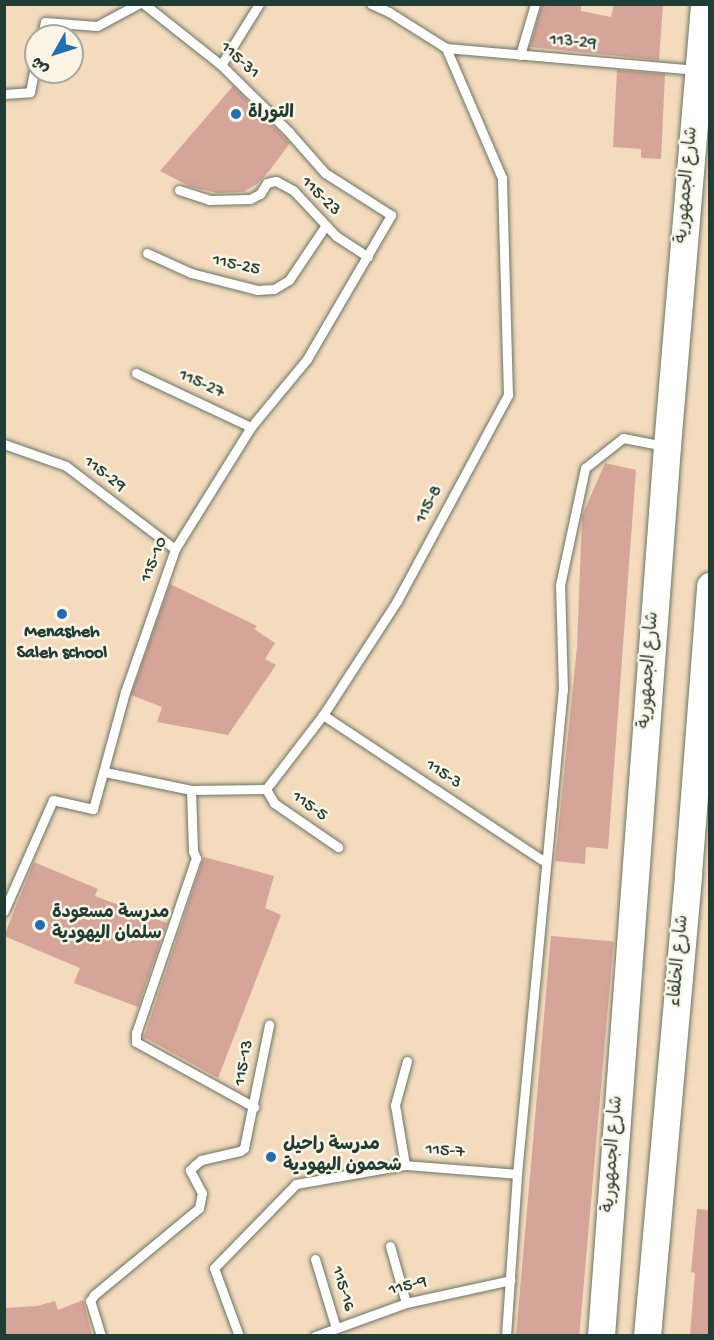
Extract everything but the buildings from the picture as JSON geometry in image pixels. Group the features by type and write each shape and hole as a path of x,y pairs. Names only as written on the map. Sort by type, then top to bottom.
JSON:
{"main road":[{"name":"شارع الجمهورية","path":"601,1335 667,446 704,4"},
{"name":"شارع الخلفاء","path":"647,1335 688,874 710,586"}],"lane":[{"path":"84,25 97,26 138,4"},
{"name":"115-31","path":"144,4 221,64 326,173 391,215"},
{"path":"221,64 259,4"},
{"path":"371,4 390,8 446,48"},
{"path":"520,55 535,4"},
{"path":"45,24 45,22 71,24"},
{"name":"113-29","path":"446,48 698,70"},
{"name":"115-8","path":"266,789 323,715 397,601 507,395 502,178 446,48"},
{"path":"4,94 30,92 32,84"},
{"name":"115-23","path":"179,190 209,200 250,200 260,194 267,183 276,181 293,190 336,236 368,257"},
{"name":"115-10","path":"4,911 53,800 93,809 105,772 125,692 175,549 251,427 307,359 391,215"},
{"name":"115-25","path":"147,253 191,273 257,290 274,289 289,280 326,225"},
{"name":"115-27","path":"136,373 251,427"},
{"path":"506,1335 517,1173 563,690 560,585 585,468 623,438 667,446"},
{"name":"115-29","path":"4,444 66,466 175,549"},
{"name":"115-3","path":"323,715 546,862"},
{"path":"105,772 191,790 266,789"},
{"name":"115-5","path":"266,789 274,802 338,847"},
{"path":"191,790 193,851 196,858 136,1033 136,1042 254,1107"},
{"name":"115-13","path":"101,1335 90,1301 199,1208 202,1193 190,1170 201,1160 240,1151 244,1148 254,1107 268,1025"},
{"name":"115-7","path":"407,1061 395,1105 405,1165 517,1173"},
{"path":"239,1335 214,1268 296,1184 405,1165"},
{"path":"390,1246 406,1303"},
{"name":"115-16","path":"315,1259 336,1328"},
{"name":"115-9","path":"315,1335 406,1303 511,1280"}],"place":[{"name":"التوراة","path":"236,114"},
{"name":"Menasheh Saleh school","path":"62,614"},
{"name":"مدرسة مسعودة سلمان اليهودية","path":"40,925"},
{"name":"مدرسة راحيل شحمون اليهودية","path":"271,1157"}]}
